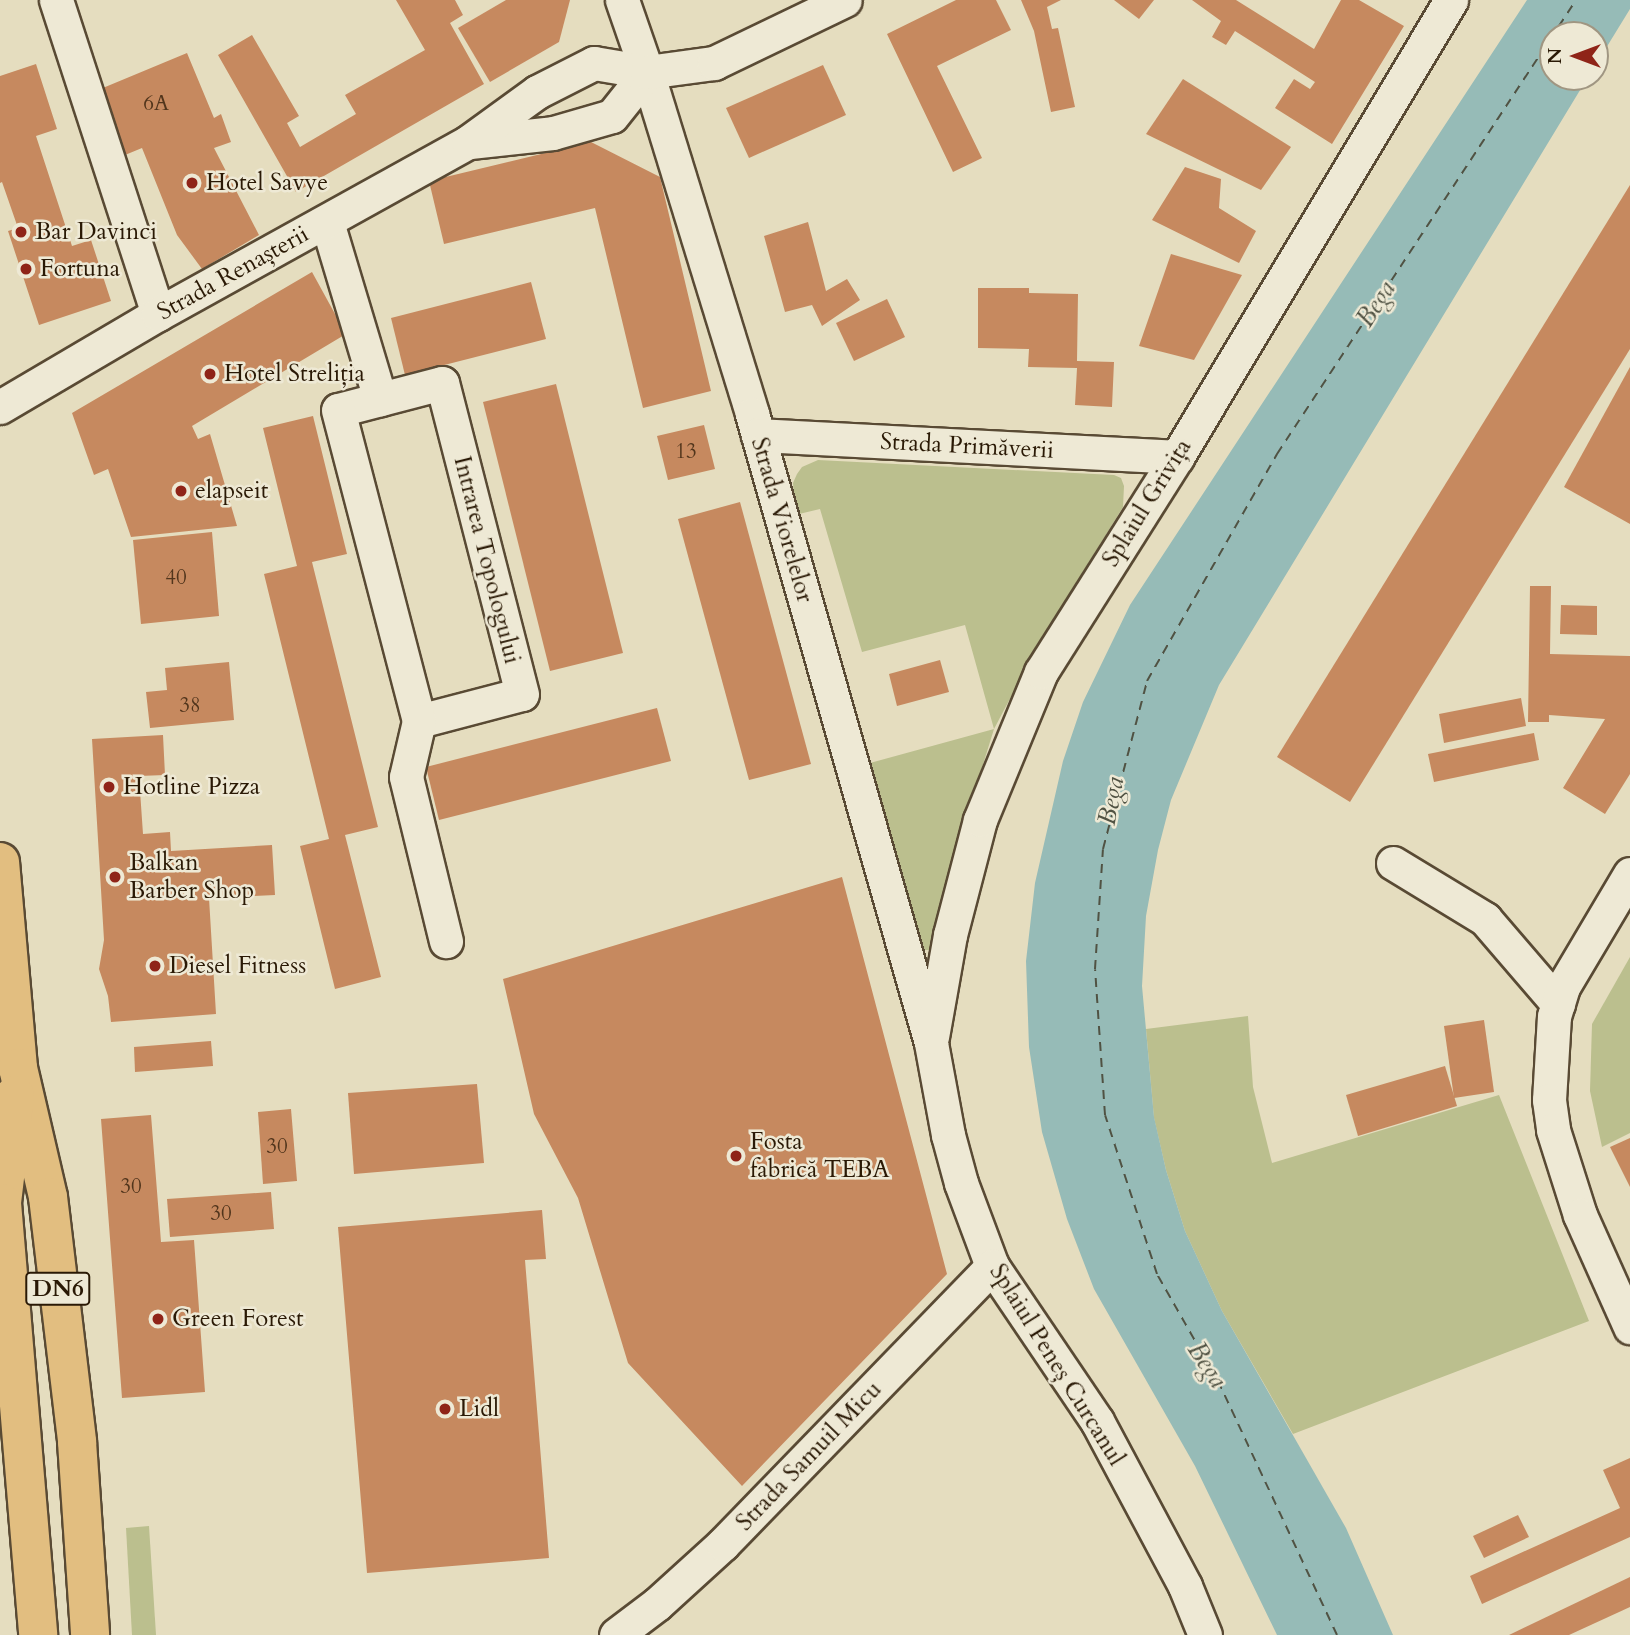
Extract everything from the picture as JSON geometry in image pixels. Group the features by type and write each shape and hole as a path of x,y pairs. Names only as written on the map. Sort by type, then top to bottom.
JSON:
{"main road":[{"name":"DN6","path":"0,862 18,1068 48,1196 78,1456 90,1635"},
{"name":"DN6","path":"18,1068 2,1203 38,1635"}],"street":[{"path":"56,0 158,314"},
{"name":"Strada Viorelelor","path":"622,0 647,72 758,435 931,1043"},
{"path":"647,72 714,63 845,0"},
{"name":"Splaiul Grivița","path":"931,1043 950,935 980,820 1041,672 1177,457 1451,0"},
{"name":"Strada Renașterii","path":"0,407 158,314 468,142 537,92 594,63 647,72 612,116 553,132 468,142"},
{"path":"327,222 380,399"},
{"name":"Intrarea Topologului","path":"419,721 522,694 442,383 338,410 419,721 406,777 446,941"},
{"name":"Strada Primăverii","path":"758,435 1177,457"},
{"path":"1393,863 1485,919 1558,1004"},
{"path":"1630,874 1579,959 1558,1004 1549,1051 1549,1100 1553,1130 1580,1215 1630,1327"},
{"name":"Splaiul Peneș Curcanul","path":"931,1043 957,1171 992,1266 1097,1421 1185,1586 1205,1635"},
{"name":"Strada Samuil Micu","path":"616,1635 657,1604 723,1544 992,1266"}],"green space":[{"path":"818,460 1114,475 1121,478 1124,486 1123,507 1041,640 994,729 965,625 862,652 820,509 799,514 794,498 793,483 797,474 802,467"},
{"path":"994,729 972,800 935,945 929,950 921,950 870,763"},
{"path":"1630,957 1630,1133 1602,1147 1590,1091 1592,1024"},
{"path":"1248,1016 1253,1087 1272,1163 1499,1095 1589,1321 1293,1434 1222,1311 1185,1231 1166,1170 1154,1118 1146,1029"},
{"path":"149,1526 156,1635 132,1635 126,1528"}],"water":[{"name":"Bega","path":"1527,0 1630,0 1630,9 1609,43 1609,21 1539,21 1539,91 1580,91 1219,685 1171,800 1158,850 1146,916 1142,986 1154,1117 1166,1170 1185,1231 1222,1311 1346,1528 1393,1635 1277,1635 1195,1466 1094,1289 1067,1219 1042,1132 1029,1047 1026,961 1035,883 1063,761 1083,702 1130,605"}],"building":[{"path":"396,0 455,0 463,15 450,23 484,84 296,192 218,55 252,35 299,116 287,123 300,147 356,114 345,95 425,50"},
{"path":"506,0 570,0 559,42 490,82 458,28"},
{"path":"956,0 996,0 1011,30 937,66 982,158 953,172 887,34"},
{"path":"1021,0 1061,0 1047,7 1052,29 1058,28 1075,107 1051,112 1034,31"},
{"path":"1114,0 1154,0 1139,19"},
{"path":"1192,0 1236,0 1314,49 1341,0 1359,0 1404,26 1332,144 1275,108 1294,79 1310,89 1315,82 1235,31 1226,45 1212,37 1221,21"},
{"path":"187,53 214,118 221,114 231,142 214,148 259,235 202,269 177,235 142,148 125,155 98,90"},
{"path":"36,64 57,129 36,136 72,246 91,240 111,301 39,325 8,231 18,228 2,182 0,183 0,76"},
{"path":"823,65 846,115 749,158 726,108"},
{"path":"1183,79 1291,147 1261,190 1146,134"},
{"path":"591,142 660,177 711,391 643,408 595,208 444,244 429,181"},
{"path":"1185,167 1221,179 1219,208 1256,231 1239,263 1152,220"},
{"path":"1630,185 1630,349 1350,802 1277,757"},
{"path":"808,222 826,291 847,279 860,300 822,326 812,305 785,312 764,236"},
{"path":"1171,254 1242,275 1194,360 1139,346"},
{"name":"Hotel Streliția","path":"312,272 346,334 192,426 198,439 210,434 237,526 131,537 108,469 94,475 72,413"},
{"path":"531,282 546,339 405,375 391,318"},
{"path":"978,288 1029,288 1029,293 1078,294 1077,361 1114,362 1112,407 1075,405 1077,368 1028,367 1029,349 978,348"},
{"path":"887,299 905,337 854,361 836,323"},
{"path":"1630,367 1630,524 1564,487"},
{"path":"556,384 623,653 550,671 483,402"},
{"path":"313,416 347,554 312,562 378,827 345,835 381,977 335,989 300,846 329,839 264,574 297,566 263,428"},
{"path":"704,425 715,469 668,480 657,436"},
{"path":"740,502 811,764 749,780 678,519"},
{"path":"212,532 219,616 141,624 133,540"},
{"path":"1530,586 1551,586 1550,654 1630,656 1630,774 1605,814 1563,788 1605,719 1549,715 1549,722 1528,722"},
{"path":"1561,605 1597,606 1597,635 1560,634"},
{"path":"940,660 949,692 897,706 889,674"},
{"path":"229,662 234,720 150,728 146,692 167,690 165,668"},
{"path":"1521,698 1526,726 1444,743 1439,714"},
{"path":"657,708 671,761 439,820 426,767"},
{"path":"1534,733 1539,760 1434,782 1428,754"},
{"path":"163,735 165,775 139,776 143,834 170,832 171,851 272,845 275,895 209,898 216,1014 111,1022 108,996 99,969 104,940 92,739"},
{"name":"Fosta fabrică TEBA","path":"842,877 947,1274 742,1486 628,1363 578,1198 534,1114 503,979"},
{"path":"1484,1020 1494,1092 1454,1098 1444,1026"},
{"path":"211,1041 213,1066 135,1072 134,1047"},
{"path":"1445,1066 1457,1106 1358,1136 1346,1095"},
{"path":"477,1084 484,1163 354,1174 348,1093"},
{"path":"291,1109 297,1181 263,1184 258,1112"},
{"name":"Green Forest","path":"151,1115 161,1242 194,1240 205,1392 122,1398 101,1119"},
{"path":"1630,1138 1630,1187 1610,1147"},
{"path":"271,1192 274,1229 170,1237 167,1199"},
{"name":"Lidl","path":"542,1210 546,1259 525,1260 549,1558 367,1573 338,1227"},
{"path":"1630,1458 1630,1537 1482,1604 1470,1576 1620,1508 1603,1470"},
{"path":"1518,1515 1529,1537 1484,1558 1473,1536"},
{"path":"1630,1577 1630,1607 1569,1635 1509,1635"}],"ferry route":[{"path":"1337,1635 1218,1381 1157,1274 1105,1115 1095,969 1103,849 1147,681 1277,454 1576,0"}],"place":[{"name":"Hotel Savye","path":"192,183"},
{"name":"Bar Davinci","path":"21,232"},
{"name":"Fortuna","path":"26,269"},
{"name":"Hotel Streliția","path":"210,374"},
{"name":"elapseit","path":"181,491"},
{"name":"Hotline Pizza","path":"109,787"},
{"name":"Balkan Barber Shop","path":"115,877"},
{"name":"Diesel Fitness","path":"155,966"},
{"name":"Fosta fabrică TEBA","path":"736,1156"},
{"name":"Green Forest","path":"158,1319"},
{"name":"Lidl","path":"445,1409"}]}
